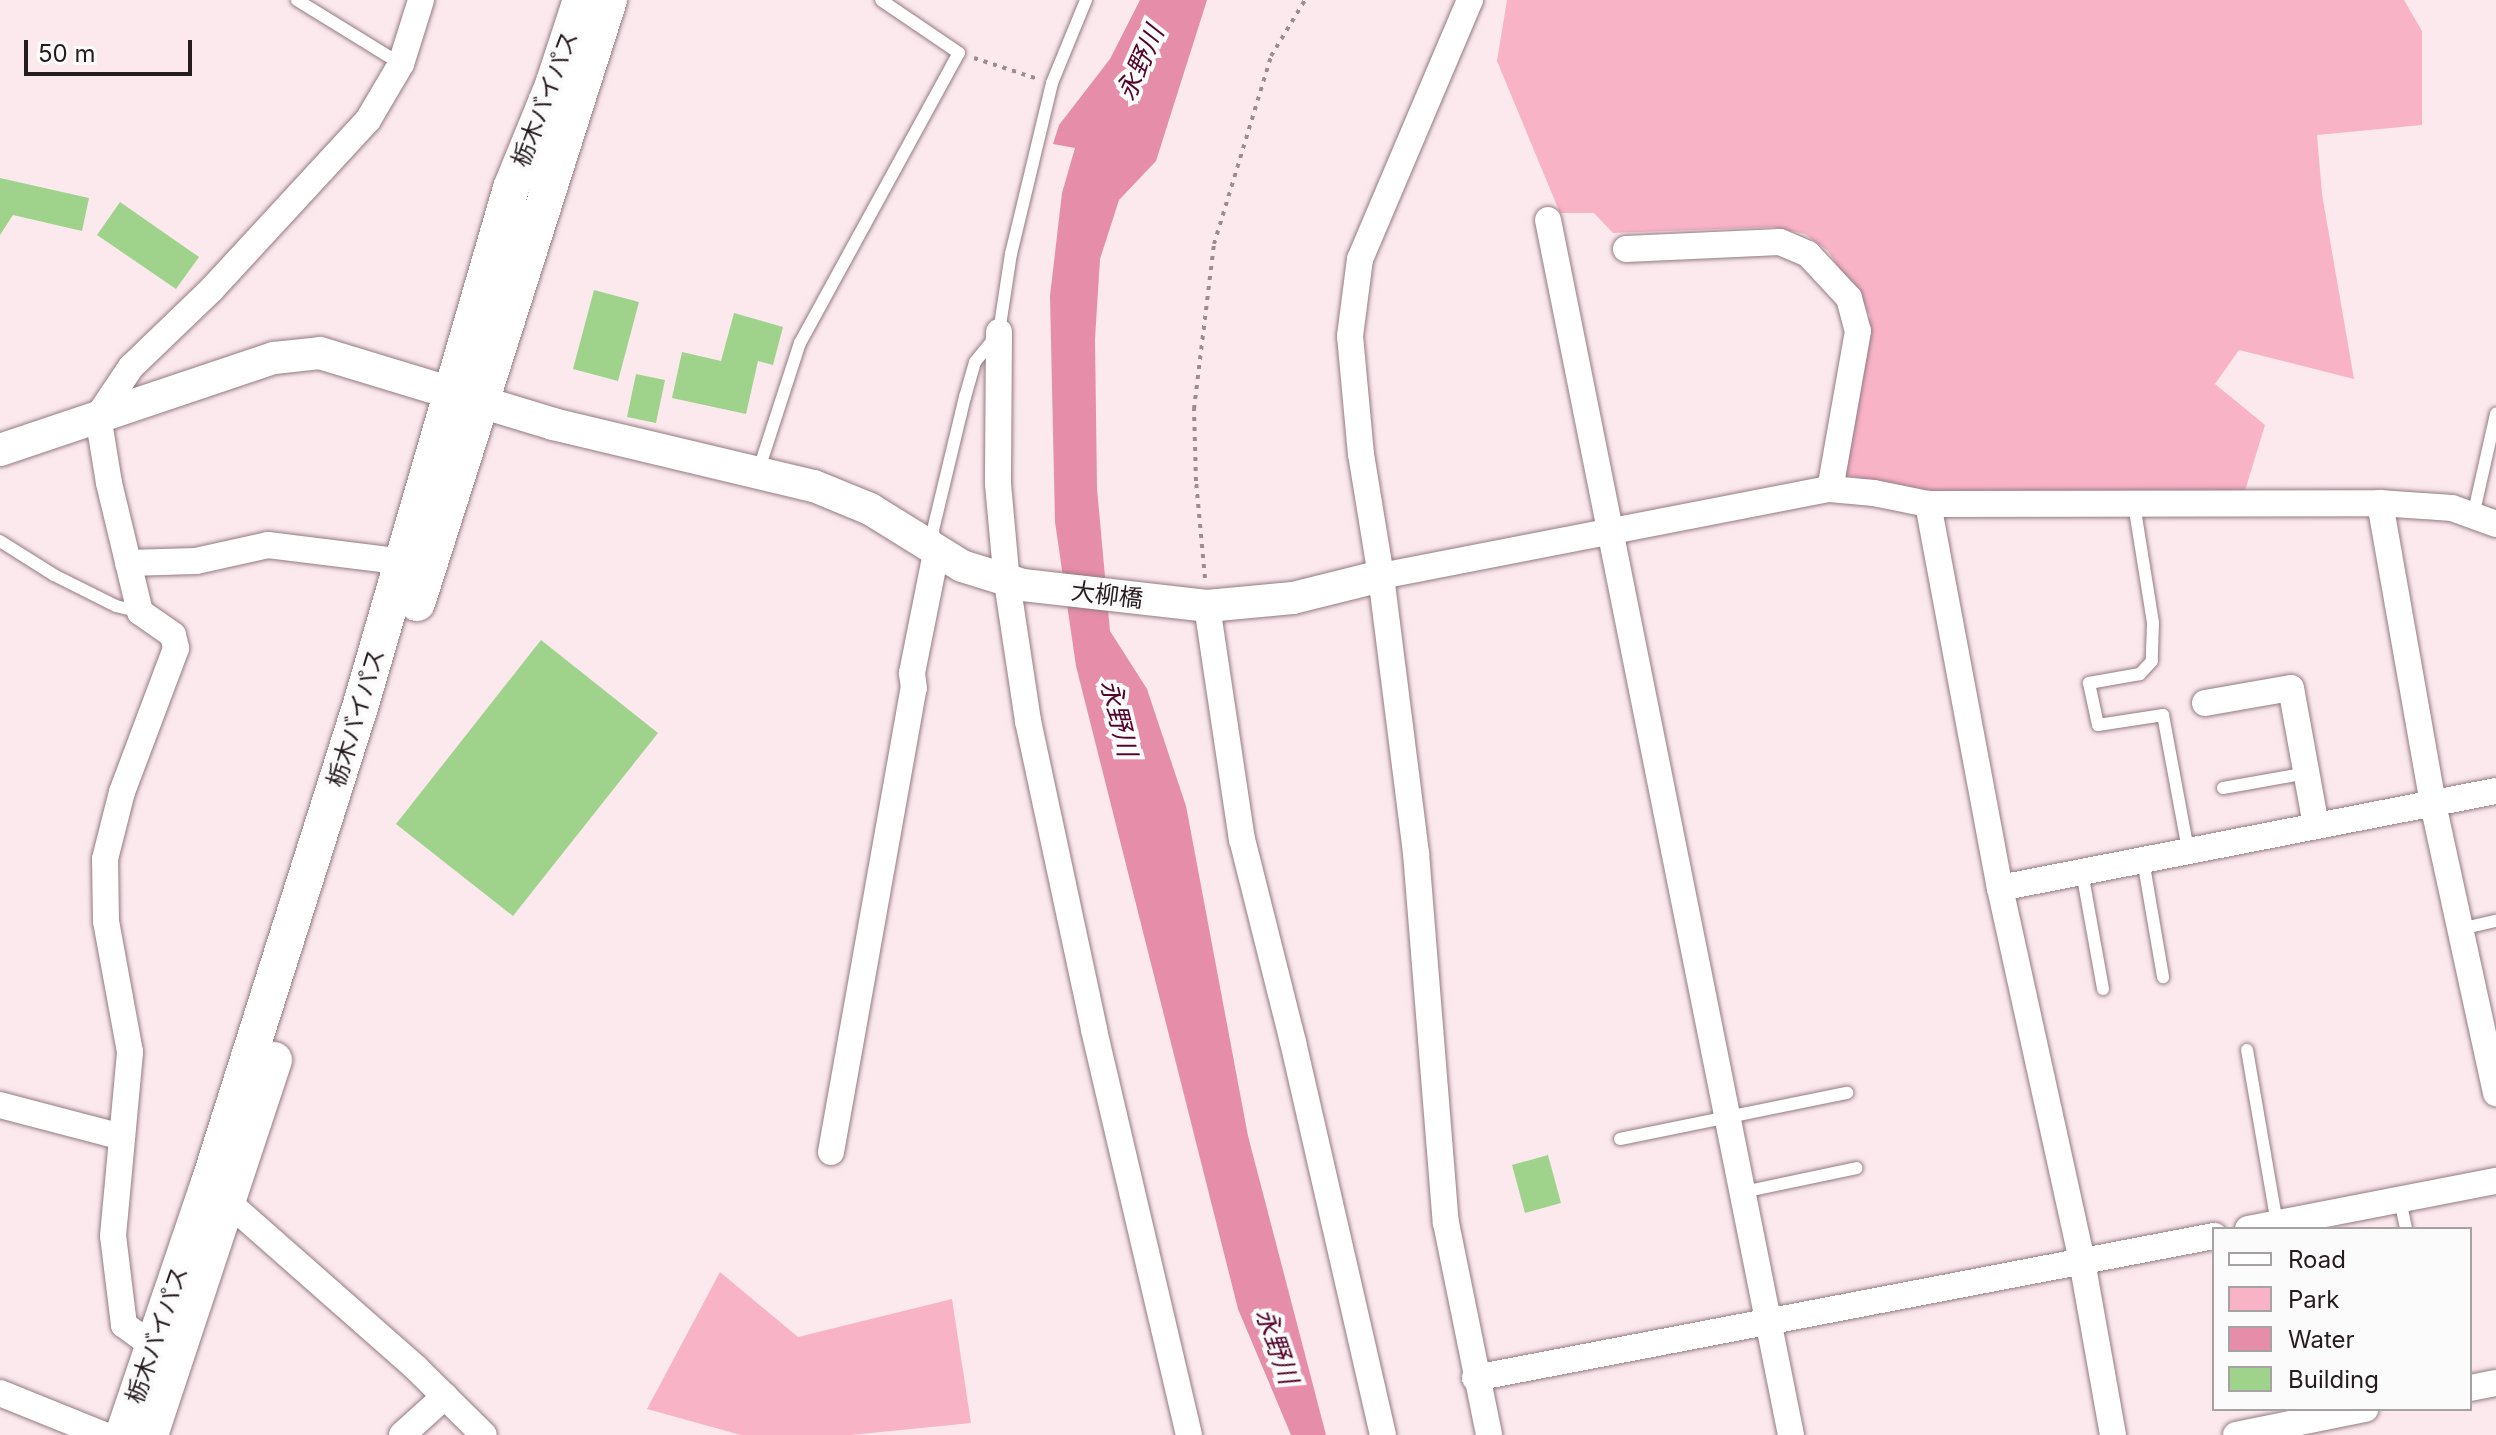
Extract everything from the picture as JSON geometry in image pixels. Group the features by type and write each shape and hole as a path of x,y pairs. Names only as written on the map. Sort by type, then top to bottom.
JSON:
{"main road":[{"name":"栃木バイパス","path":"150,1435 229,1203 466,398 511,188 553,85 581,0"},
{"name":"栃木バイパス","path":"123,1435 208,1186 404,562 609,0"}],"street":[{"path":"153,1346 124,1325 113,1236 130,1052 106,921 105,859 122,792 176,648 173,635 140,612 109,483 98,416 131,367 212,289 368,120 401,64 421,0"},
{"path":"1470,0 1360,259 1350,336 1361,454 1381,576 1416,853 1446,1223 1489,1435"},
{"path":"1548,220 1607,530 1791,1435"},
{"path":"1626,249 1780,242 1808,254 1849,298 1858,331 1830,489"},
{"path":"999,332 998,484 1015,584 1028,721 1051,840 1189,1435"},
{"name":"大柳橋","path":"2,446 274,358 299,353 349,360 466,398 758,472 843,497 870,509 936,553 1015,584 1199,606 1293,598 1381,576"},
{"path":"1381,576 1830,489 1874,493 1928,504 2380,503 2452,508 2484,520"},
{"path":"2380,503 2433,804 2496,1093"},
{"path":"1928,504 2000,888 2082,1261 2113,1435"},
{"path":"128,563 196,561 268,545 404,562"},
{"path":"831,1152 914,688 912,673 936,553"},
{"path":"1199,606 1242,839 1293,1042 1383,1435"},
{"path":"2205,703 2291,688 2316,826"},
{"path":"2000,888 2496,791"},
{"path":"0,1105 122,1137"},
{"path":"2258,1227 2277,1223 2336,1221 2400,1200 2496,1181"},
{"path":"229,1203 445,1396 484,1435"},
{"path":"1475,1378 2212,1236"},
{"path":"2472,1388 2496,1383"},
{"path":"0,1393 104,1435"},
{"path":"402,1435 445,1396"},
{"path":"2236,1435 2355,1411"}],"lane":[{"path":"297,0 401,64"},
{"path":"758,472 800,343 959,53 881,0"},
{"path":"936,553 933,530 975,362 999,332 1011,254 1052,83 1086,0"},
{"path":"2484,520 2496,414"},
{"path":"2134,504 2153,623 2152,661 2140,674 2089,683 2098,725 2163,715 2188,850"},
{"path":"0,541 54,575 116,606 140,612"},
{"path":"2223,788 2307,773"},
{"path":"2143,860 2163,977"},
{"path":"2082,872 2103,989"},
{"path":"2460,929 2496,921"},
{"path":"2247,1050 2277,1223"},
{"path":"1620,1139 1847,1093"},
{"path":"1743,1192 1857,1168"},
{"path":"2400,1200 2406,1227"}],"path":[{"path":"1199,606 1194,409 1214,244 1271,56 1305,0"},
{"path":"959,53 1052,83"}],"green space":[{"path":"1507,0 2404,0 2422,31 2422,125 2317,135 2322,194 2354,379 2239,350 2215,384 2265,425 2244,494 1925,493 1845,475 1870,315 1828,251 1805,234 1773,227 1613,233 1594,213 1560,213 1497,61"},
{"path":"720,1272 798,1337 952,1299 971,1423 851,1435 741,1435 647,1409"}],"water":[{"name":"永野川","path":"1140,0 1207,0 1156,161 1119,200 1100,259 1095,339 1097,489 1110,631 1147,689 1186,806 1248,1136 1326,1435 1291,1435 1238,1309 1076,666 1055,522 1050,296 1062,193 1075,148 1053,144 1059,125 1110,59"}],"building":[{"path":"0,178 89,198 82,231 13,215 0,235"},
{"path":"120,202 199,257 176,289 97,235"},
{"path":"594,290 639,302 618,381 573,369"},
{"path":"734,313 783,327 773,365 758,361 746,414 672,398 682,352 721,361"},
{"path":"636,374 665,380 656,423 627,417"},
{"path":"541,640 658,733 513,916 396,824"},
{"path":"1548,1155 1561,1203 1525,1213 1512,1165"}]}
